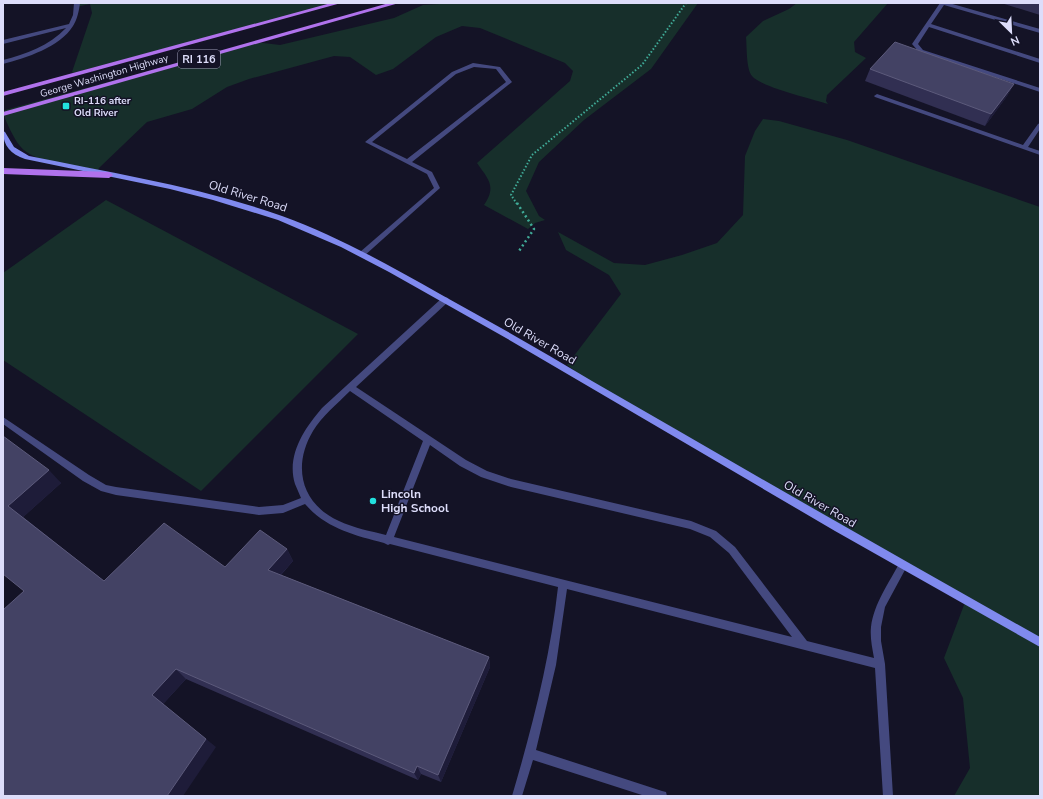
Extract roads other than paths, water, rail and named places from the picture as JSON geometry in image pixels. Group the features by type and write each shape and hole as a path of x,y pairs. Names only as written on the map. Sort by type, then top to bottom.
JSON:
{"main road":[{"name":"George Washington Highway","path":"3,94 338,3"},
{"name":"George Washington Highway","path":"3,114 396,3"},
{"name":"Old River Road","path":"3,133 13,151 27,158 193,192 259,210 304,227 362,254 445,300 903,565 1040,642"},
{"path":"3,171 108,175"}],"street":[{"path":"3,62 41,48 58,38 72,25 77,14 77,3"},
{"path":"1040,31 944,3 915,44 921,51 1040,90"},
{"path":"3,42 72,25"},
{"path":"929,25 1040,61"},
{"path":"362,254 437,188 430,173 408,162 368,142 454,72 473,65 498,68 509,82 408,162"},
{"path":"877,96 1040,153"},
{"path":"1024,148 1040,125"},
{"path":"445,300 318,417 311,426 301,446 297,468 298,479 306,500 321,516 332,524 344,529 388,541 880,664"},
{"path":"350,387 474,469 498,480 691,525 713,534 732,550 804,645"},
{"path":"3,420 94,483 116,491 259,511 283,509 306,500"},
{"path":"388,541 428,439"},
{"path":"888,796 880,664 876,640 878,617 886,596 903,565"},
{"path":"517,796 553,658 559,624 563,584"},
{"path":"529,753 662,796"}],"place":[{"name":"RI-116 after Old River","path":"66,106"},
{"name":"Lincoln High School","path":"373,501"}]}
